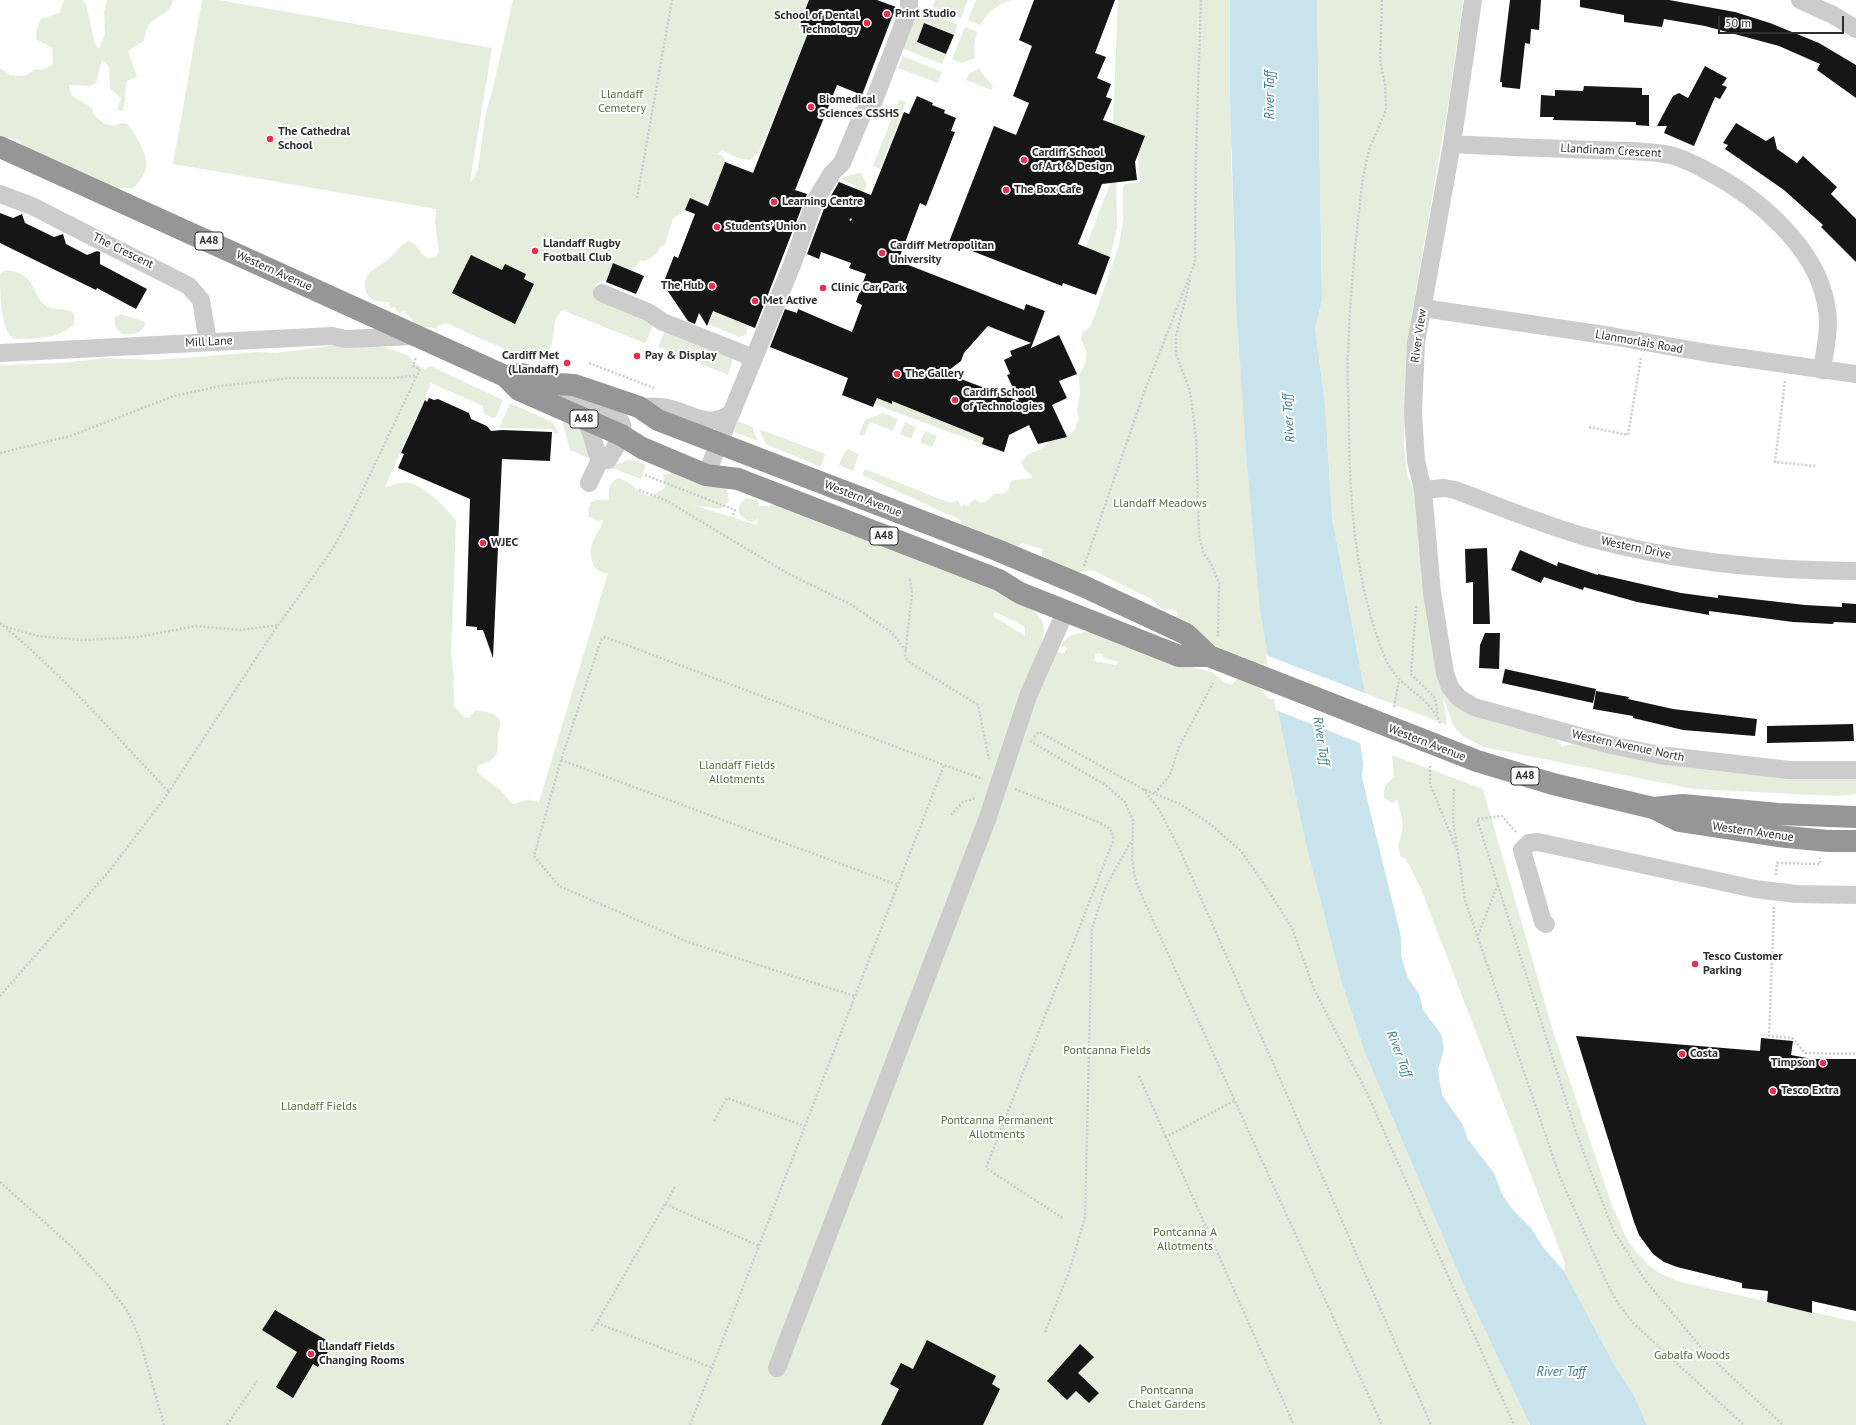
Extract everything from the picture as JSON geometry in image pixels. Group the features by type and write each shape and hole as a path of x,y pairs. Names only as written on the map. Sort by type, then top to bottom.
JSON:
{"highway":[{"name":"Western Avenue","path":"0,147 417,346 505,376 522,374 558,384 574,385 639,407 658,420 997,550 1083,586 1186,634 1209,656 1261,678 1477,761 1516,774 1567,788 1653,808 1679,821 1777,836 1828,841 1856,841"},
{"name":"Western Avenue","path":"505,376 519,390 621,435 642,448 706,475 738,480 999,580 1020,593 1179,656 1209,656"},
{"name":"Western Avenue","path":"1653,808 1683,805 1778,814 1856,817"}],"street":[{"path":"706,475 792,265 815,201 832,173 842,163 863,113 873,103 909,9 909,0"},
{"name":"River View","path":"1445,673 1432,592 1423,490 1416,462 1413,412 1416,343 1452,144 1473,0"},
{"path":"1800,0 1832,15 1856,29"},
{"name":"Llandinam Crescent","path":"1452,144 1653,152 1686,160 1715,175 1777,220 1790,234 1806,257 1822,288 1826,303 1828,323 1822,370"},
{"name":"The Crescent","path":"0,194 32,206 189,286 201,300 208,342"},
{"path":"602,293 648,312 663,322 744,354 753,359"},
{"name":"Llanmorlais Road","path":"1423,308 1856,374"},
{"name":"Mill Lane","path":"0,353 332,336 346,339 417,346"},
{"path":"558,384 572,401 620,422 623,430 608,460 600,460"},
{"path":"639,407 662,407 706,420 720,419 730,414"},
{"path":"584,419 593,434 600,460 589,483"},
{"name":"Western Drive","path":"1423,490 1454,490 1550,526 1586,537 1690,560 1768,568 1856,571"},
{"path":"778,1368 988,817 1032,685 1066,610"},
{"name":"Western Avenue North","path":"1445,673 1450,687 1459,698 1474,707 1611,745 1681,758 1789,770 1856,770"},
{"path":"1546,924 1543,922 1523,856 1522,850 1529,842 1538,842 1755,889 1796,894 1856,895"}],"path":[{"path":"637,198 672,0"},
{"path":"1201,0 1196,153 1195,256 1176,336 1176,354 1190,391 1196,437 1199,535 1204,552 1219,583 1218,636"},
{"path":"1382,0 1380,60 1385,85 1386,110 1366,161 1358,217 1348,353 1350,472 1353,518 1368,608 1386,660 1399,680 1436,711 1440,722 1434,698 1411,674 1417,600"},
{"path":"850,219 853,222"},
{"path":"1083,571 1150,376 1193,268"},
{"path":"0,996 110,870 169,792 279,625 332,550 349,520 420,369 412,366 417,346"},
{"path":"1589,427 1628,436 1643,352"},
{"path":"589,363 659,390"},
{"path":"0,453 70,436 174,396 220,386 292,378 396,378 417,375"},
{"path":"1786,375 1775,462 1816,466"},
{"path":"645,475 735,510 733,515"},
{"path":"639,490 671,503 787,574 850,604 891,632 906,651"},
{"path":"910,579 912,594 905,655 908,661 978,705 989,761"},
{"path":"0,623 19,638 93,712 169,792"},
{"path":"6,627 38,636 82,640 138,637 196,626 240,630 279,625"},
{"path":"854,996 688,942 559,886 534,856 561,760 601,640 605,636 944,765 1000,783 1103,824 1111,829 1113,841 986,1168 1064,1219"},
{"path":"1393,708 1399,680"},
{"path":"1155,793 1170,775 1179,747 1213,683"},
{"path":"1016,732 1034,737 1039,732 1143,789 1180,804 1210,824 1241,852 1266,887 1292,928 1314,989 1367,1093 1514,1425"},
{"path":"1016,732 1118,794 1130,812 1133,821 1132,860 1136,882 1382,1425"},
{"path":"561,760 898,885"},
{"path":"690,1425 944,765"},
{"path":"1430,766 1430,784 1459,854"},
{"path":"1143,789 1158,808 1180,850 1431,1425"},
{"path":"1454,789 1453,820 1465,900 1560,1177 1617,1302 1633,1323 1744,1425"},
{"path":"951,816 963,802 978,797"},
{"path":"1525,845 1502,816 1477,819 1577,1135 1613,1230 1645,1280 1699,1346 1783,1425"},
{"path":"1045,1332 1068,1272 1085,1217 1092,928 1106,886 1132,839"},
{"path":"1776,877 1777,863 1820,864 1820,855 1828,841"},
{"path":"1478,936 1498,883"},
{"path":"1774,902 1769,1036 1792,1038 1805,1053 1856,1054"},
{"path":"1139,1076 1294,1425"},
{"path":"714,1121 727,1098 805,1126"},
{"path":"1166,1138 1234,1101"},
{"path":"0,1182 72,1247 107,1284 128,1312 139,1337 164,1425"},
{"path":"592,1332 675,1187"},
{"path":"665,1204 759,1246"},
{"path":"597,1323 713,1368"},
{"path":"227,1425 257,1381"}],"green space":[{"path":"64,0 82,0 86,5 95,43 99,49 105,34 104,13 107,0 173,0 170,8 149,25 144,41 128,51 137,77 127,81 122,111 117,110 121,98 110,89 109,66 102,60 96,83 89,86 69,85 71,95 92,108 94,115 103,123 114,126 122,123 128,124 135,135 142,147 146,159 146,165 143,175 134,188 112,188 28,154 19,140 0,136 0,68 10,75 24,76 36,69 42,70 53,64 52,48 36,39 37,28 41,19 59,13"},
{"name":"Llandaff Cemetery","path":"202,0 219,0 492,48 470,182 473,180 478,168 486,112 513,0 809,0 800,23 810,28 760,151 750,160 737,158 722,150 717,154 723,156 725,162 710,200 703,204 690,199 685,210 673,219 665,245 660,247 656,255 644,261 640,260 639,263 631,270 613,263 607,280 600,281 595,286 595,293 653,324 647,341 644,343 567,312 567,309 561,311 555,321 552,344 544,358 534,359 524,357 519,353 518,355 446,323 435,329 431,327 419,327 404,311 400,313 396,311 395,307 391,308 389,302 374,301 366,293 366,280 370,272 388,260 400,247 409,241 415,245 426,258 435,257 439,253 435,222 436,209 173,164"},
{"path":"935,0 968,0 961,18 933,7"},
{"path":"976,0 1012,0 993,10 980,25 968,20"},
{"name":"Llandaff Meadows","path":"1118,0 1247,0 1231,152 1236,294 1242,298 1246,453 1275,623 1268,665 1246,662 1242,656 1234,655 1231,651 1225,653 1220,648 1206,644 1173,623 1178,613 1172,609 1163,610 1156,604 1155,601 1092,570 1075,573 1042,559 1042,549 1022,543 1018,547 962,528 960,520 862,475 865,469 950,503 958,500 961,507 964,504 967,506 975,499 979,503 985,502 994,494 1002,494 1008,490 1011,481 1031,478 1032,476 1025,470 1021,462 1027,455 1041,449 1050,441 1067,437 1075,430 1079,418 1077,411 1080,394 1079,375 1085,364 1087,354 1081,339 1082,333 1091,326 1119,246 1123,220 1124,184 1140,182 1138,156 1145,137 1113,124"},
{"path":"1317,0 1463,0 1450,94 1410,325 1404,444 1407,475 1415,492 1450,669 1464,695 1556,739 1562,746 1590,741 1856,773 1856,794 1836,796 1694,789 1484,747 1464,737 1454,727 1443,698 1447,725 1365,693 1332,517 1325,403 1315,329 1322,300"},
{"path":"917,9 958,25 954,35 925,23 917,42 946,54 942,64 901,48"},
{"path":"965,27 977,32 974,46 975,58 962,63 952,59"},
{"path":"903,56 942,72 938,83 898,68"},
{"path":"979,69 993,86 991,90 966,80 969,73"},
{"path":"899,99 906,102 880,169 873,166"},
{"path":"1116,169 1117,228 1110,257 1098,252 1084,251"},
{"path":"861,173 867,184 864,192 857,190 855,186 841,179 852,174"},
{"path":"5,270 19,273 27,278 41,301 48,307 70,311 75,318 74,324 62,333 53,336 29,339 13,338 5,327 3,318 0,274"},
{"path":"713,311 747,325 746,335 739,337 708,324"},
{"path":"120,314 144,321 145,325 139,332 122,334 115,325 115,317"},
{"path":"667,330 733,359 728,375 658,347 664,332"},
{"path":"355,343 379,345 410,356 412,362 424,369 431,366 503,400 496,417 492,418 484,414 483,406 431,383 385,487 404,482 417,485 436,499 456,521 451,653 454,679 454,706 465,718 469,717 475,711 492,714 499,719 500,727 498,731 498,747 496,755 488,762 479,765 477,770 479,774 499,789 513,804 527,800 539,802 608,573 604,573 596,569 592,562 592,544 603,520 597,521 589,516 590,503 596,500 609,500 610,486 619,478 628,482 650,497 665,488 663,475 670,473 670,470 725,487 728,493 729,501 721,509 693,505 757,525 758,519 752,522 740,515 739,508 742,501 746,498 758,500 759,506 776,504 783,508 902,546 1026,604 1041,619 1044,628 1042,640 1052,648 1051,650 1064,654 1067,648 1061,646 1067,639 1082,632 1091,631 1184,659 1195,668 1212,672 1224,682 1232,685 1240,675 1260,688 1269,699 1281,699 1322,885 1318,889 1341,979 1365,1053 1463,1284 1530,1425 0,1425 0,365 60,363 108,358 156,360 258,352 275,353","holes":["995,612 1014,620 1025,628 1025,636 993,616","1096,653 1102,654 1104,658 1118,662 1116,665 1094,661"]},
{"path":"877,398 892,403 892,401 969,432 987,429 982,444 874,404"},
{"path":"510,403 552,422 559,433 555,434 551,429 499,428"},
{"path":"883,413 898,419 893,431 870,422 864,436 859,434 865,420"},
{"path":"562,420 582,427 590,453 588,458 570,450"},
{"path":"738,421 752,427 758,441 734,432"},
{"path":"905,422 916,427 911,439 900,434"},
{"path":"759,429 825,454 821,467 766,444"},
{"path":"925,431 937,436 932,447 920,442"},
{"path":"848,449 859,454 853,471 839,465 844,453"},
{"path":"628,460 638,461 646,465 641,479 612,468 617,464"},
{"name":"Gabalfa Woods","path":"1392,755 1483,789 1553,1031 1613,1208 1629,1243 1648,1265 1659,1273 1681,1282 1856,1322 1856,1425 1647,1425 1635,1397 1615,1366 1564,1271 1565,1264 1421,889 1406,859 1401,857 1399,852 1398,846 1402,832 1402,824 1397,800 1392,803 1384,798 1386,786 1394,777"}],"water":[{"name":"River Taff","path":"1230,0 1317,0 1322,300 1315,329 1325,403 1332,517 1365,693 1360,743 1363,764 1362,778 1401,937 1401,955 1408,978 1419,994 1423,1010 1441,1034 1444,1049 1438,1070 1442,1095 1463,1125 1467,1138 1494,1173 1503,1196 1513,1210 1531,1228 1543,1247 1564,1271 1615,1366 1635,1397 1647,1425 1530,1425 1463,1284 1365,1053 1341,980 1306,844 1278,711 1260,611 1246,452 1236,303 1230,96"}],"pier":[{"path":"1266,655 1367,694 1366,726 1362,744 1276,710"}],"building":[{"path":"809,0 877,0 896,7 862,95 837,85 795,190 807,194 755,328 713,311 707,326 699,313 695,324 688,321 663,284 674,256 678,258 695,214 685,210 690,198 708,206 725,162 753,173 810,28 800,24"},
{"path":"1034,0 1115,0 1095,53 1106,57 1097,78 1111,84 1106,97 1112,99 1103,120 1145,136 1135,162 1137,180 1102,184 1078,244 1110,257 1096,295 1063,283 1062,286 949,242 994,126 1016,135 1029,103 1013,96 1032,46 1019,40"},
{"path":"1510,0 1541,0 1539,30 1531,29 1530,44 1525,43 1520,89 1502,87 1502,82 1500,82"},
{"path":"1580,0 1669,0 1735,12 1770,23 1819,43 1856,65 1856,98 1817,70 1820,64 1779,46 1705,26 1664,19 1662,27 1624,22 1624,15 1580,7"},
{"path":"924,23 954,35 946,54 917,42"},
{"path":"1705,66 1727,78 1722,85 1727,87 1720,99 1715,97 1694,146 1664,133 1667,126 1657,126 1673,96 1679,93 1688,98"},
{"path":"1584,86 1642,88 1642,95 1649,95 1649,126 1636,125 1636,122 1553,120 1554,117 1540,117 1541,95 1555,96 1555,90 1583,91"},
{"path":"917,96 933,103 932,105 945,110 944,113 956,118 951,131 955,132 926,206 920,203 898,261 1024,310 1026,304 1045,311 1031,348 1059,335 1077,374 1059,381 1067,398 1052,405 1067,437 1038,444 1029,425 1009,435 1004,452 982,444 984,438 892,401 892,404 877,398 873,407 842,395 848,378 770,347 785,309 797,313 798,309 852,332 862,305 856,302 866,274 849,268 851,263 821,252 819,259 807,254 825,206 839,182 871,195 904,112 909,114","holes":["988,326 1031,343 1010,351 1012,356 1004,360 1010,374 1007,375 1019,401 945,373 961,361 964,353"]},
{"path":"1736,123 1766,141 1774,136 1777,149 1797,163 1803,156 1837,187 1831,194 1856,219 1856,262 1821,227 1823,225 1784,190 1725,149 1728,145 1723,143"},
{"path":"0,213 13,218 22,214 25,223 54,237 63,234 66,244 87,255 97,251 100,252 100,264 147,289 136,309 97,288 96,290 0,243"},
{"path":"471,255 502,270 505,264 526,274 524,279 534,284 515,324 452,293"},
{"path":"613,263 644,276 636,294 606,282"},
{"name":"WJEC","path":"429,398 434,400 438,399 469,413 471,419 487,426 491,431 552,432 550,461 502,459 493,658 483,630 477,630 477,627 466,626 470,499 398,468 404,454 401,453 425,400 427,402"},
{"path":"1487,548 1490,624 1473,624 1473,582 1466,583 1465,549"},
{"path":"1520,550 1557,566 1558,562 1598,575 1681,593 1718,598 1718,595 1805,605 1842,607 1842,603 1856,604 1856,623 1834,622 1833,624 1793,622 1709,611 1709,615 1637,602 1584,587 1583,590 1544,577 1541,583 1511,570"},
{"path":"1485,633 1500,633 1499,669 1479,668 1480,645"},
{"path":"1505,669 1596,689 1593,703 1502,683"},
{"path":"1596,691 1629,697 1628,699 1673,709 1757,719 1755,736 1683,730 1633,718 1633,716 1593,709"},
{"path":"1853,724 1854,741 1767,743 1767,726"},
{"path":"1576,1036 1760,1051 1761,1038 1793,1041 1791,1055 1812,1059 1856,1059 1856,1311 1812,1301 1812,1313 1767,1302 1768,1291 1742,1288 1742,1283 1677,1267 1664,1262 1653,1254 1639,1235 1634,1222"},
{"name":"Llandaff Fields Changing Rooms","path":"275,1310 333,1344 318,1367 313,1364 293,1398 276,1387 297,1352 262,1330"},
{"path":"927,1340 996,1376 992,1384 1000,1389 983,1425 881,1425 899,1389 890,1384 901,1363 913,1369"},
{"path":"1080,1344 1094,1357 1078,1373 1099,1393 1089,1403 1076,1391 1067,1400 1047,1381"}],"place":[{"name":"Print Studio","path":"887,14"},
{"name":"School of Dental Technology","path":"867,23"},
{"name":"Biomedical Sciences CSSHS","path":"811,107"},
{"name":"The Cathedral School","path":"270,139"},
{"name":"Cardiff School of Art & Design","path":"1024,160"},
{"name":"The Box Cafe","path":"1006,190"},
{"name":"Learning Centre","path":"774,202"},
{"name":"Students’ Union","path":"717,227"},
{"name":"Llandaff Rugby Football Club","path":"535,251"},
{"name":"Cardiff Metropolitan University","path":"882,253"},
{"name":"The Hub","path":"712,286"},
{"name":"Clinic Car Park","path":"823,288"},
{"name":"Met Active","path":"755,301"},
{"name":"Pay & Display","path":"637,356"},
{"name":"Cardiff Met (Llandaff)","path":"567,363"},
{"name":"The Gallery","path":"897,374"},
{"name":"Cardiff School of Technologies","path":"955,400"},
{"name":"WJEC","path":"483,543"},
{"name":"Tesco Customer Parking","path":"1695,964"},
{"name":"Costa","path":"1682,1054"},
{"name":"Timpson","path":"1823,1063"},
{"name":"Tesco Extra","path":"1773,1091"},
{"name":"Llandaff Fields Changing Rooms","path":"311,1354"}],"park label":[{"name":"Llandaff Fields Allotments","path":"737,773"},
{"name":"Pontcanna Fields","path":"1107,1051"},
{"name":"Llandaff Fields","path":"319,1107"},
{"name":"Pontcanna Permanent Allotments","path":"997,1128"},
{"name":"Pontcanna A Allotments","path":"1185,1240"},
{"name":"Pontcanna Chalet Gardens","path":"1167,1398"}]}
